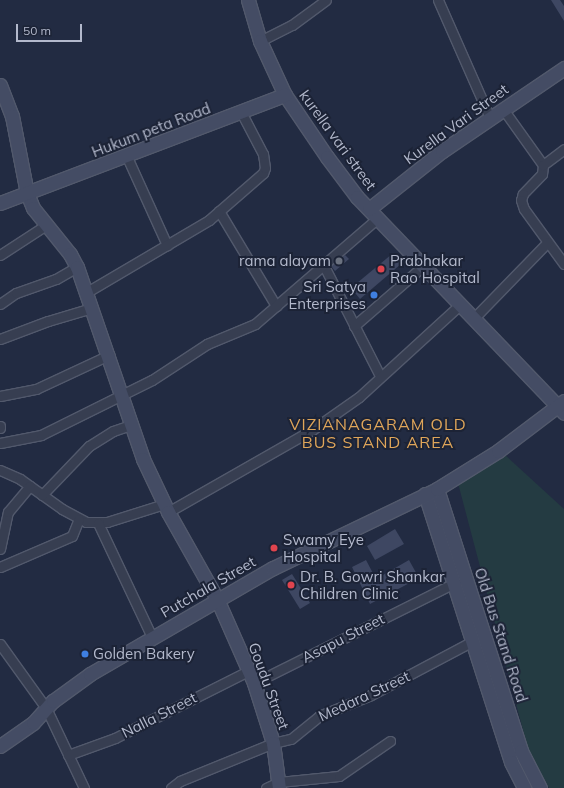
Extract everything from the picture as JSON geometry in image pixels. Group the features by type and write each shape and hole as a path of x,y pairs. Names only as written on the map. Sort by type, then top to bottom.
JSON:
{"main road":[{"name":"kurella vari street","path":"248,0 260,41 285,95 327,157 374,214 561,407"},
{"name":"Kurella Vari Street","path":"374,214 490,118 564,68"},
{"name":"Goudu Street","path":"0,85 12,116 27,193 33,208 70,254 77,267 133,424 143,459 166,508 217,599 254,683 273,743 279,785"},
{"name":"Hukum peta Road","path":"1,200 27,193 127,157 285,95"},
{"name":"Putchala Street","path":"0,746 33,723 46,708 90,674 217,599 273,568 437,489 498,451 561,407"},
{"name":"Old Bus Stand Road","path":"437,489 521,751 525,780"},
{"name":"Old Bus Stand Road","path":"424,494 455,583 511,762 525,780 540,788"}],"street":[{"path":"438,0 490,118"},
{"path":"260,41 280,33 323,1"},
{"path":"503,109 543,165 542,174 521,200 531,222 564,264"},
{"path":"87,292 167,245 219,211 250,186 265,168 263,154 241,112"},
{"path":"543,165 564,149"},
{"path":"127,157 167,245"},
{"path":"219,211 276,306"},
{"path":"0,443 41,435 123,396 152,380 207,344 255,324 323,264 374,214"},
{"path":"0,255 46,225"},
{"path":"474,318 547,243"},
{"path":"323,264 380,376"},
{"path":"354,326 423,266"},
{"path":"0,304 16,293 56,279 77,267"},
{"path":"0,470 30,486 79,519 98,523 166,508 312,430 370,389 380,376 461,304"},
{"path":"0,339 48,321 92,308"},
{"path":"0,396 36,389 109,355"},
{"path":"42,495 89,446 112,431 133,424"},
{"path":"0,549 8,512 30,486"},
{"path":"0,567 72,536 79,519"},
{"path":"98,523 152,637"},
{"name":"Asapu Street","path":"254,683 455,583"},
{"name":"Medara Street","path":"171,788 180,781 273,743 291,739 319,716 371,695 473,641"},
{"path":"0,644 46,708 84,788"},
{"name":"Nalla Street","path":"68,755 115,738 248,670"},
{"path":"266,788 340,776 390,741"}],"shaded area":[{"path":"504,454 564,509 564,788 549,788 528,749 458,483"}],"building":[{"path":"551,0 560,0 564,6 564,21"},
{"path":"392,254 401,264 360,299 351,288"},
{"path":"345,255 349,259 335,271 331,266"},
{"path":"395,529 404,544 375,560 367,546"},
{"path":"366,560 376,579 409,560 419,578 370,604 352,567"},
{"path":"292,574 310,603 300,609 282,580"}],"place":[{"name":"rama alayam","path":"339,261"},
{"name":"Prabhakar Rao Hospital","path":"381,269"},
{"name":"Sri Satya Enterprises","path":"374,295"},
{"name":"Swamy Eye Hospital","path":"274,548"},
{"name":"Dr. B. Gowri Shankar Children Clinic","path":"291,585"},
{"name":"Golden Bakery","path":"85,654"}],"district":[{"name":"VIZIANAGARAM OLD BUS STAND AREA","path":"378,433"}]}
